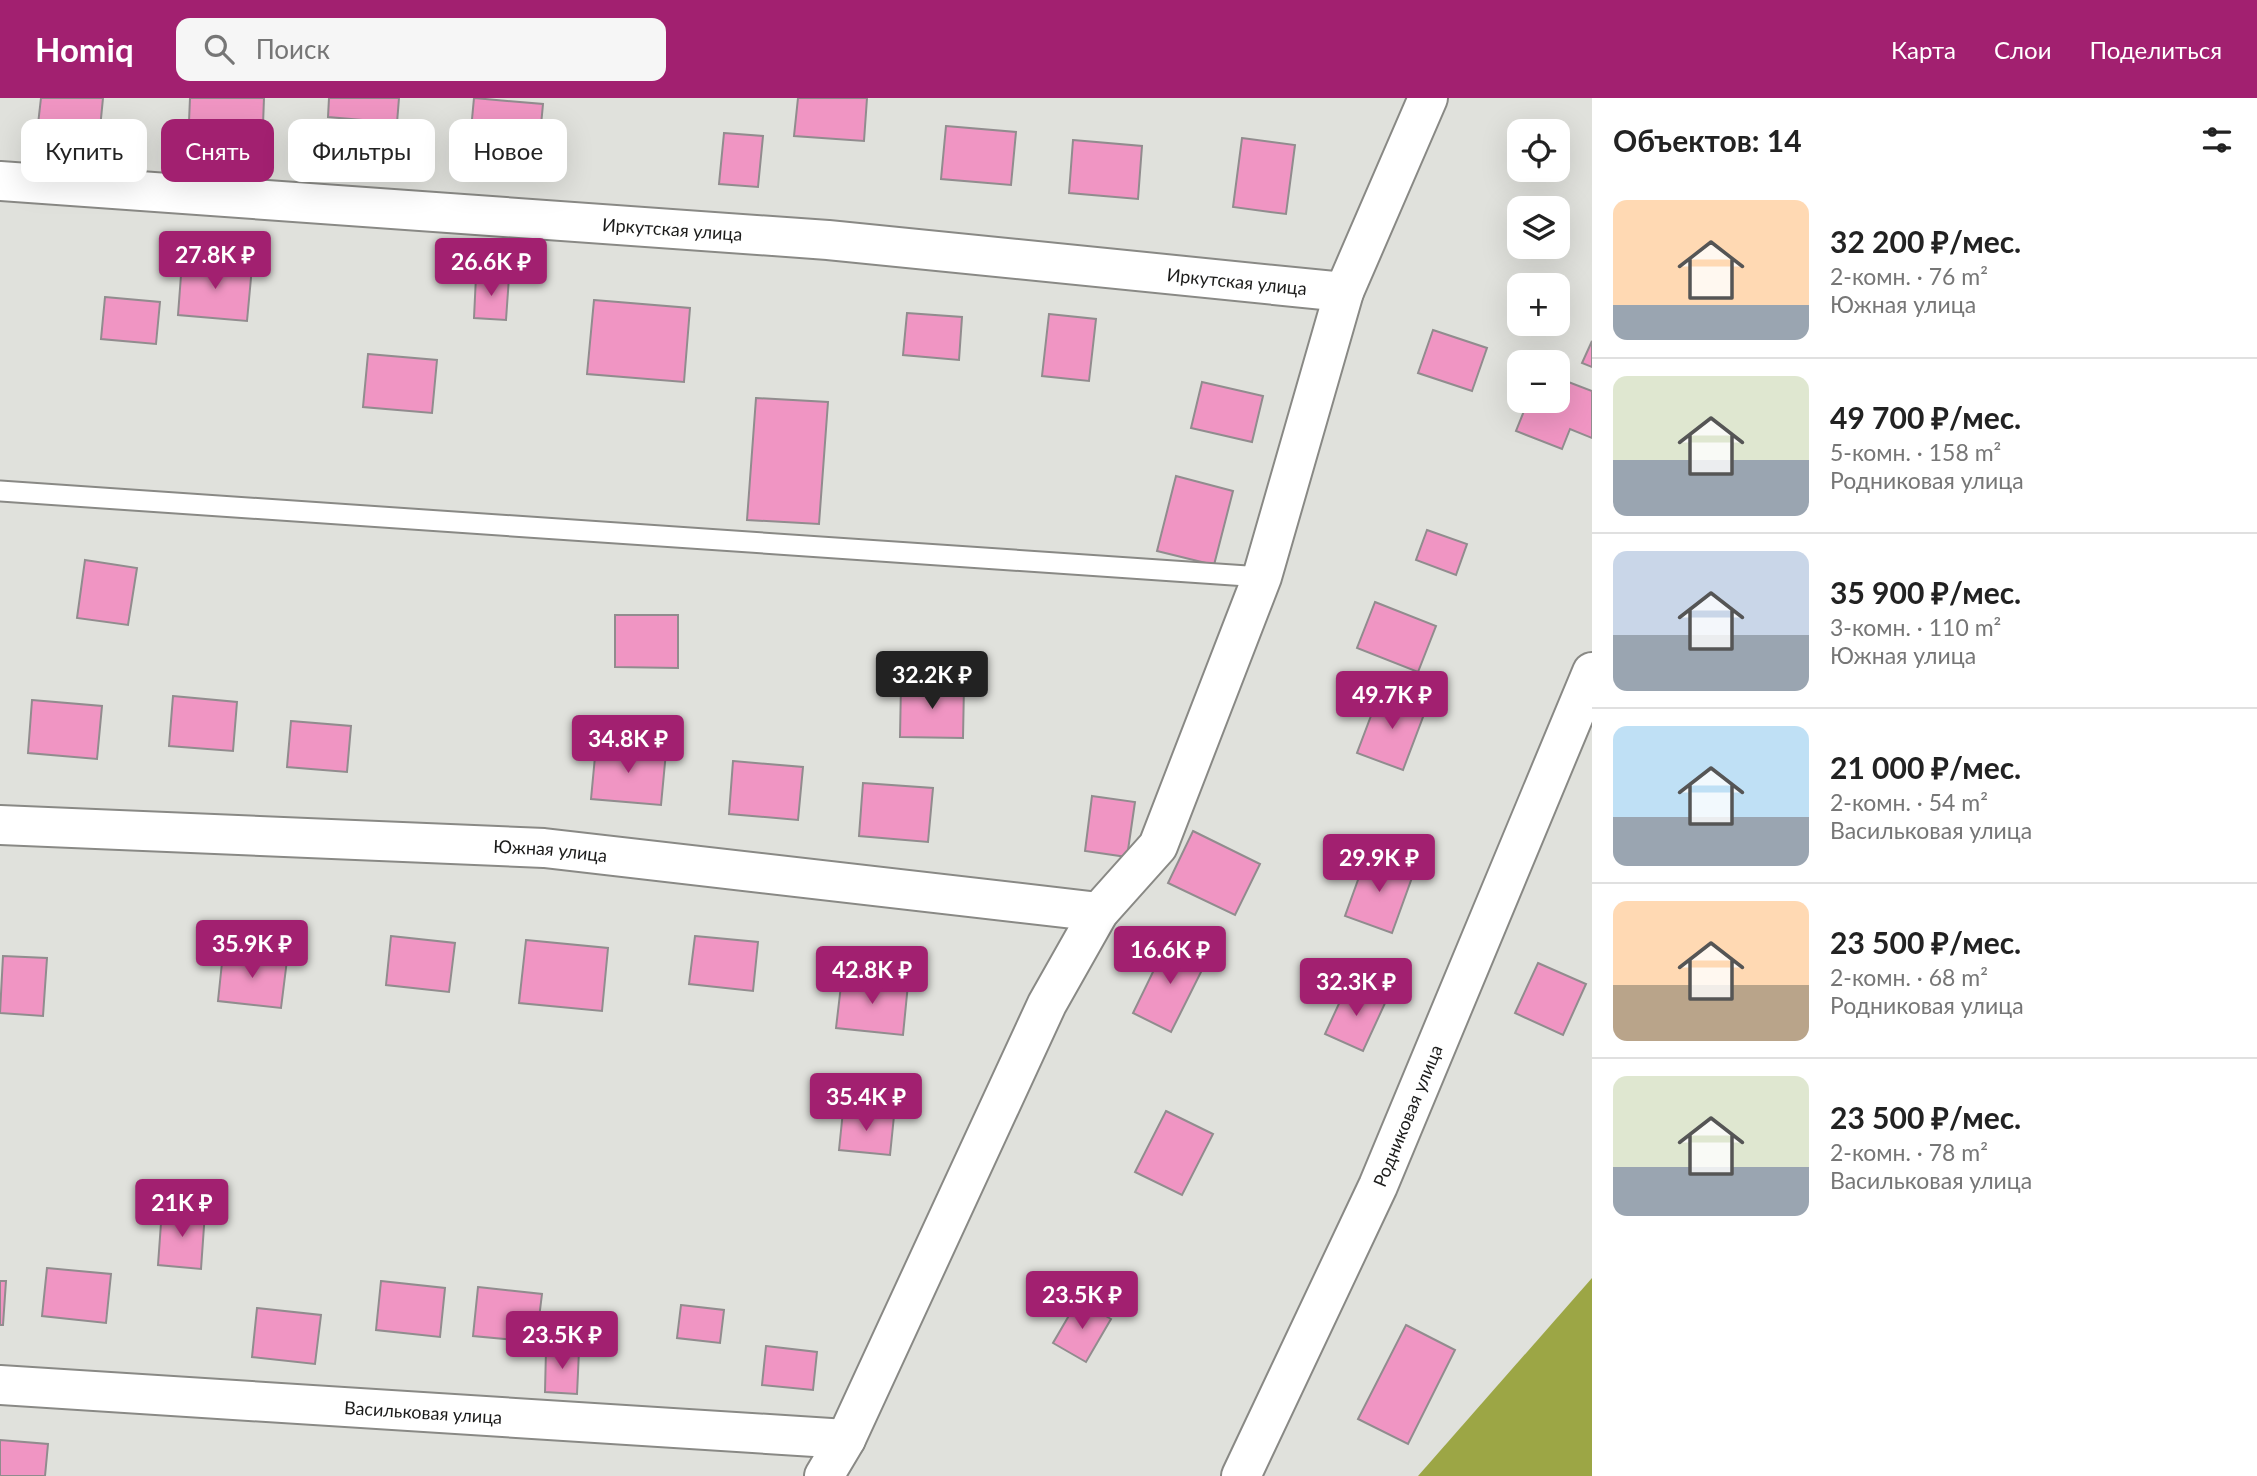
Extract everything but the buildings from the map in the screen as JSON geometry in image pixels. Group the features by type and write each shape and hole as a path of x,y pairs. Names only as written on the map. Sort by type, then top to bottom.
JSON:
{"street":[{"path":"824,1476 846,1439 1047,1004 1098,912 1158,846 1262,577 1344,292 1428,98"},
{"name":"Иркутская улица","path":"0,181 828,240 1344,292"},
{"name":"Родниковая улица","path":"1241,1476 1378,1186 1592,673"},
{"name":"Южная улица","path":"0,825 544,848 1098,912"},
{"name":"Васильковая улица","path":"0,1385 846,1439"}],"lane":[{"path":"0,491 1262,577"}],"green space":[{"path":"1592,1278 1592,1476 1418,1476"}]}
